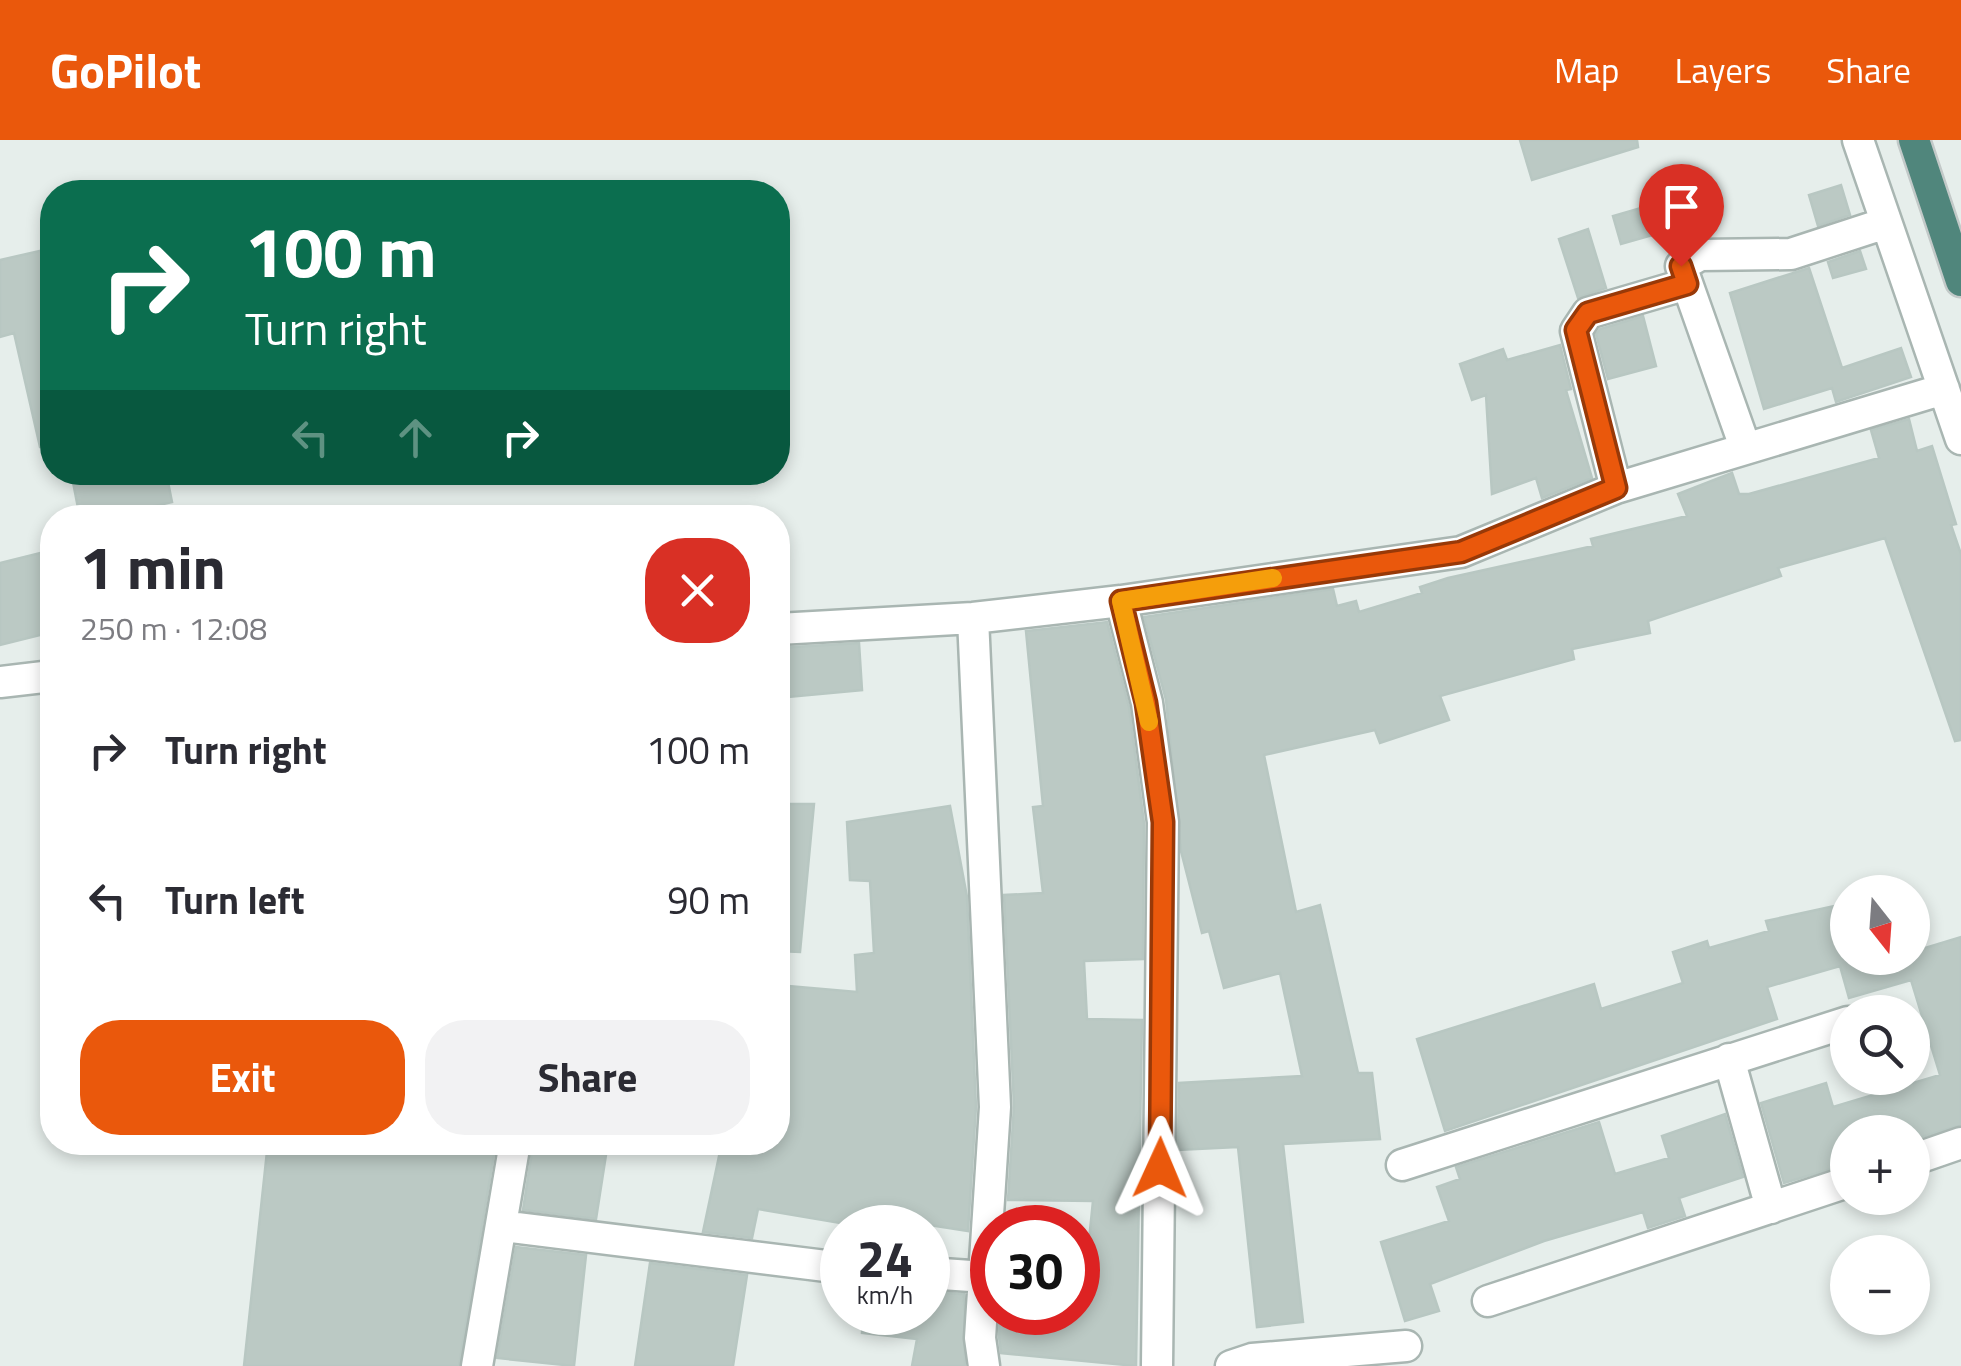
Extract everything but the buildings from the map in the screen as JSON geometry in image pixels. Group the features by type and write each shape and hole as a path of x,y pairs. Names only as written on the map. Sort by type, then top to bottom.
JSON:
{"highway":[{"path":"1914,140 1961,280"}],"street":[{"path":"1858,140 1961,439"},
{"path":"1745,447 1681,266 1689,258 1790,254 1886,222"},
{"path":"1616,488 1576,330 1588,313 1687,284"},
{"path":"790,628 973,618 1461,552 1616,488 1944,390"},
{"path":"1121,601 1146,703 1163,822 1157,1366"},
{"path":"973,618 995,1106 989,1205"},
{"path":"0,682 40,677"},
{"path":"1402,1165 1830,1028"},
{"path":"1729,1059 1772,1208"},
{"path":"1930,1154 1961,1144"},
{"path":"477,1366 514,1155"},
{"path":"1488,1301 1830,1188"},
{"path":"502,1226 820,1265"},
{"path":"981,1335 980,1359 984,1366"},
{"path":"1232,1366 1252,1359 1406,1346"}],"slow traffic":[{"path":"1149,722 1121,601 1273,578"}],"route":[{"path":"1160,1168 1163,822 1146,703 1121,601 1461,552 1616,488 1576,330 1588,313 1687,284 1681,266"}]}
